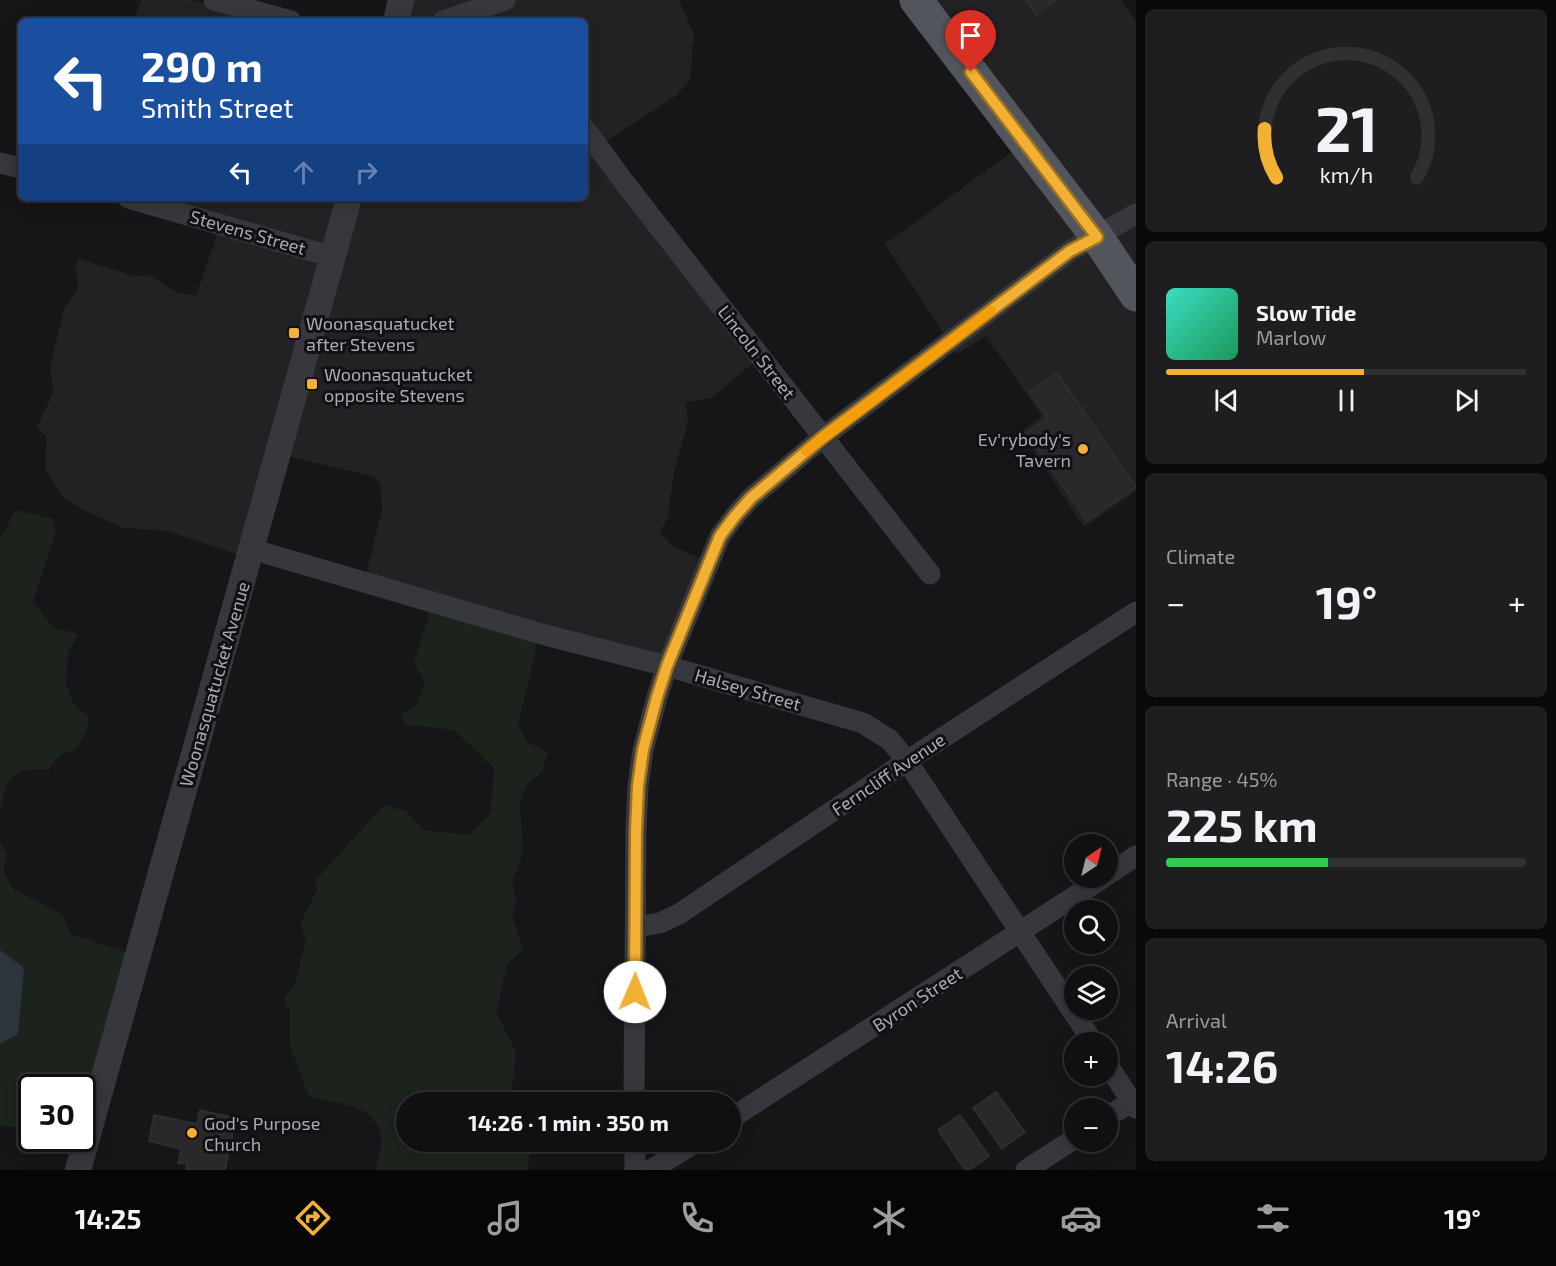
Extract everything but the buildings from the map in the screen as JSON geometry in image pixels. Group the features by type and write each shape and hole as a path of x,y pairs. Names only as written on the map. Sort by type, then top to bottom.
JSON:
{"main road":[{"path":"916,0 1097,237 1136,295"}],"street":[{"path":"214,0 280,18"},
{"path":"397,18 401,0"},
{"path":"456,18 501,8"},
{"name":"Lincoln Street","path":"588,133 930,574"},
{"path":"0,163 18,167"},
{"name":"Stevens Street","path":"138,201 333,257"},
{"name":"Woonasquatucket Avenue","path":"78,1170 348,201"},
{"path":"634,1092 636,831 638,786 643,750 667,666 720,536 751,498 823,437 1070,251 1136,214"},
{"name":"Halsey Street","path":"251,549 545,635 667,666 862,723 890,740 907,761 1087,1032"},
{"name":"Ferncliff Avenue","path":"636,927 660,923 679,914 907,761 1136,612"},
{"name":"Byron Street","path":"1118,868 1136,856"},
{"name":"Byron Street","path":"741,1112 1087,888"},
{"path":"1118,1080 1134,1103 1118,1112"},
{"path":"1026,1170 1064,1145"},
{"path":"635,1152 635,1170"},
{"path":"651,1170 680,1152"}],"shaded area":[{"path":"141,0 191,0 266,18 134,18"},
{"path":"399,0 679,0 694,34 690,80 676,96 593,150 750,357 752,364 711,398 686,402 688,422 674,471 668,517 660,533 674,547 705,560 667,667 363,588 382,509 380,485 374,477 280,454 245,557 167,531 123,528 63,498 45,469 47,437 37,427 53,393 50,367 64,309 78,285 75,268 79,259 134,276 149,275 178,293 196,295 217,235 214,229 117,201 588,201 588,18 394,18"},
{"path":"914,0 1121,0 1136,21 1136,491 1084,527 1021,432 1042,416 986,336 957,354 885,244 1016,149"},
{"path":"16,510 53,519 56,531 33,602 53,627 78,634 68,653 66,685 74,704 89,717 88,727 77,748 60,755 48,770 25,771 12,778 5,791 0,812 0,538"},
{"path":"430,612 538,641 518,724 527,742 548,752 542,772 527,784 520,803 523,853 512,880 516,901 512,915 523,949 507,965 496,1012 516,1052 512,1092 396,1092 396,1152 529,1152 528,1170 376,1170 381,1141 378,1126 364,1111 309,1097 290,1045 290,1007 285,1007 286,996 295,984 306,938 300,924 317,890 315,881 384,805 406,811 424,830 469,835 490,815 494,768 454,730 405,724 401,714 415,707 425,684 414,662"},
{"path":"0,842 7,854 3,871 13,889 62,914 71,934 133,954 131,969 96,1096 96,1074 18,1074 18,1128 0,1126 0,1023 11,1005 9,984 0,974"},
{"path":"0,950 24,968 18,1034 0,1044"}],"slow traffic":[{"path":"806,451 991,311"}],"place":[{"name":"Woonasquatucket after Stevens","path":"294,333"},
{"name":"Woonasquatucket opposite Stevens","path":"312,384"},
{"name":"Ev'rybody's Tavern","path":"1083,449"},
{"name":"God's Purpose Church","path":"192,1133"}],"route":[{"path":"635,992 636,831 638,786 643,750 667,666 720,536 751,498 823,437 1070,251 1097,237 971,72"}]}
